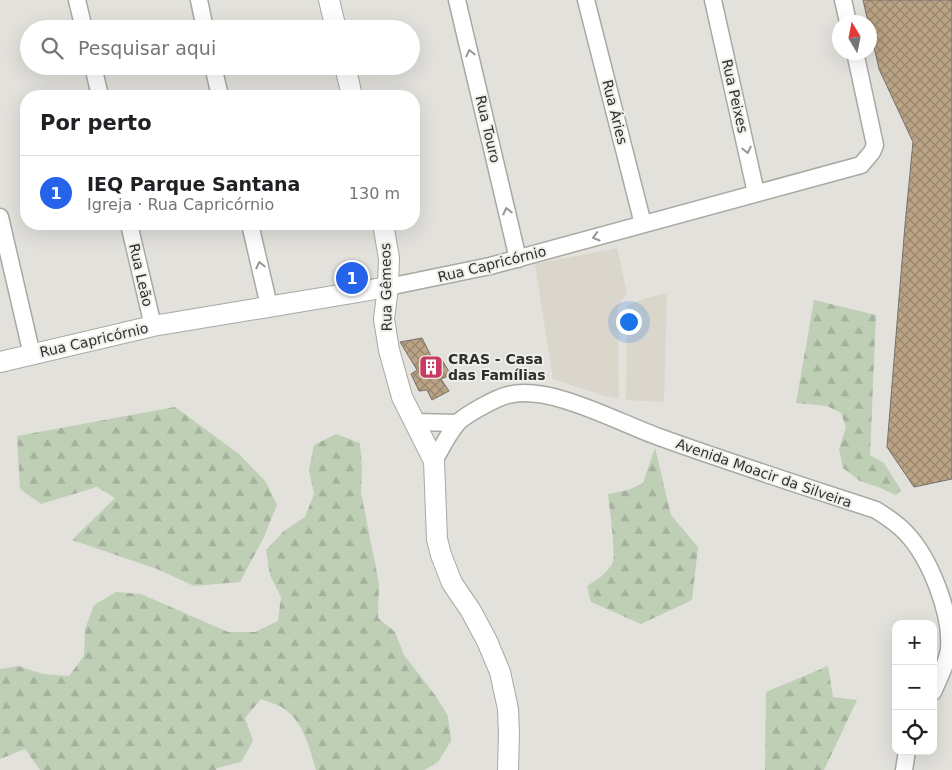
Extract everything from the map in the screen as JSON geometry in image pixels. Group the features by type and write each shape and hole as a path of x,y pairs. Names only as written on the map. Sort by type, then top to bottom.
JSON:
{"street":[{"path":"77,0 82,20"},
{"path":"199,0 203,20"},
{"path":"329,0 334,20"},
{"name":"Rua Touro","path":"457,0 518,259"},
{"name":"Rua Áries","path":"586,0 643,224"},
{"name":"Rua Peixes","path":"713,0 756,193"},
{"path":"843,0 846,15"},
{"name":"Rua Capricórnio","path":"0,362 153,326 388,287 463,272 518,259 861,165 872,152 875,145 857,60"},
{"path":"95,75 99,90"},
{"path":"215,75 219,90"},
{"path":"347,75 351,90"},
{"path":"0,217 32,355"},
{"name":"Rua Leão","path":"131,230 153,326"},
{"path":"251,230 269,306"},
{"name":"Rua Gêmeos","path":"384,230 389,258 384,319 389,350 402,397 434,461"},
{"name":"Avenida Moacir da Silveira","path":"434,461 457,423 497,398 509,394 524,393 544,395 585,408 667,440 876,510 892,520 907,534 921,553 938,588 946,618 949,649 937,683"},
{"path":"414,422 457,423"},
{"path":"434,461 437,539 441,555 452,583 471,611 486,641 500,672 505,691 509,734 508,770"},
{"path":"904,770 906,755"}],"shaded area":[{"path":"617,248 627,293 618,306 619,399 553,379 535,264"},
{"path":"667,293 664,402 626,400 627,306 643,299"}],"green space":[{"path":"814,300 876,315 870,455 884,463 901,490 896,495 860,481 843,468 839,449 846,427 841,413 827,406 796,403"},
{"path":"175,407 239,454 266,482 277,505 263,539 240,582 194,586 157,569 72,540 115,498 97,487 41,504 20,489 17,436"},
{"path":"336,434 360,443 361,493 379,583 378,618 395,632 404,655 435,695 448,716 451,741 438,762 424,770 316,770 305,736 296,720 283,708 261,699 245,718 253,741 241,762 217,768 216,770 40,770 25,749 0,759 0,669 18,666 43,674 69,676 84,656 85,629 94,605 116,592 141,594 228,632 255,632 278,621 281,597 270,575 266,550 284,531 305,517 314,494 309,470 314,445"},
{"path":"655,448 671,515 698,547 692,600 641,624 591,602 587,586 605,573 613,562 613,540 608,494 628,490 643,483"},
{"path":"828,666 833,697 857,700 824,770 765,770 766,692"}],"building":[{"path":"863,0 952,0 952,479 914,487 887,447 913,142 879,69 877,60 877,15 866,15"},
{"name":"CRAS - Casa das Famílias","path":"422,338 435,364 442,360 451,375 441,379 449,391 432,400 427,390 419,391 411,374 417,370 400,342"}],"place":[{"name":"IEQ Parque Santana","path":"352,278"},
{"name":"CRAS - Casa das Famílias","path":"431,367"}]}
